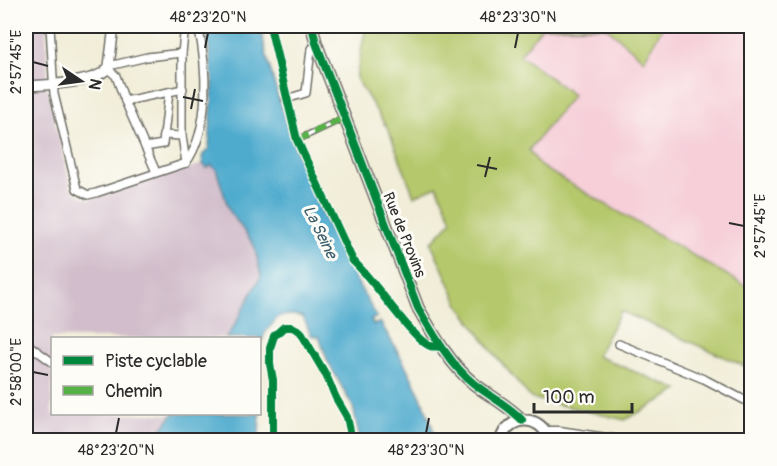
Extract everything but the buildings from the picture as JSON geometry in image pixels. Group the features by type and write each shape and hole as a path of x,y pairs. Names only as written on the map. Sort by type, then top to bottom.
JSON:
{"main road":[{"path":"26,86 53,85 102,74 109,67 114,26"},
{"name":"Rue de Provins","path":"312,26 317,47 418,308 440,347 465,376 522,420 536,422 547,436"},
{"path":"501,403 507,415 507,427 501,441"},
{"path":"507,427 522,420"}],"street":[{"path":"50,26 53,85 77,189 87,195 186,163 193,154 201,125 205,67 198,26"},
{"path":"184,26 182,136 186,163"},
{"path":"270,26 297,140 353,261 365,270 408,326 429,346 440,347"},
{"path":"286,99 306,93 311,49 317,47"},
{"path":"156,172 116,75 109,67 147,57 182,53"},
{"path":"125,101 183,89"},
{"path":"146,147 163,144 169,92"},
{"path":"297,140 344,118"},
{"path":"163,135 182,136"},
{"path":"26,343 51,361"},
{"path":"619,344 706,380 752,404"},
{"path":"547,436 559,431 620,441"},
{"path":"558,441 584,434"}],"shaded area":[{"path":"26,26 46,26 48,92 71,187 76,193 90,199 203,164 207,168 210,165 216,168 229,210 254,245 261,276 227,337 51,337 51,415 172,415 153,440 26,440"},
{"path":"543,26 751,26 751,288 540,166 529,151 499,85"}],"green space":[{"path":"366,26 659,26 662,28 644,60 606,27 542,27 520,55 573,95 529,150 540,166 751,289 751,369 621,311 597,356 679,390 625,420 531,398 495,355 459,305 431,243 452,220 437,186 414,196 389,131 356,78"}],"water":[{"name":"La Seine","path":"206,26 260,26 280,103 306,176 339,247 377,317 371,320 374,325 380,322 412,379 426,409 436,440 360,440 353,407 328,362 319,337 311,335 303,317 279,316 265,333 261,344 261,337 227,337 261,276 254,245 229,210 216,169 211,165 207,168 203,164 202,156 209,148 213,82"},
{"path":"172,415 260,415 259,440 153,440"}],"marked path":[{"path":"297,140 344,118"}],"cycle path":[{"path":"270,26 297,140 353,261 413,332 430,346 440,347"},
{"path":"312,26 316,43 418,308 442,348 464,375 522,420"},
{"path":"273,440 273,380 270,348 274,336 284,327 292,327 300,331 347,417 352,440"}]}
